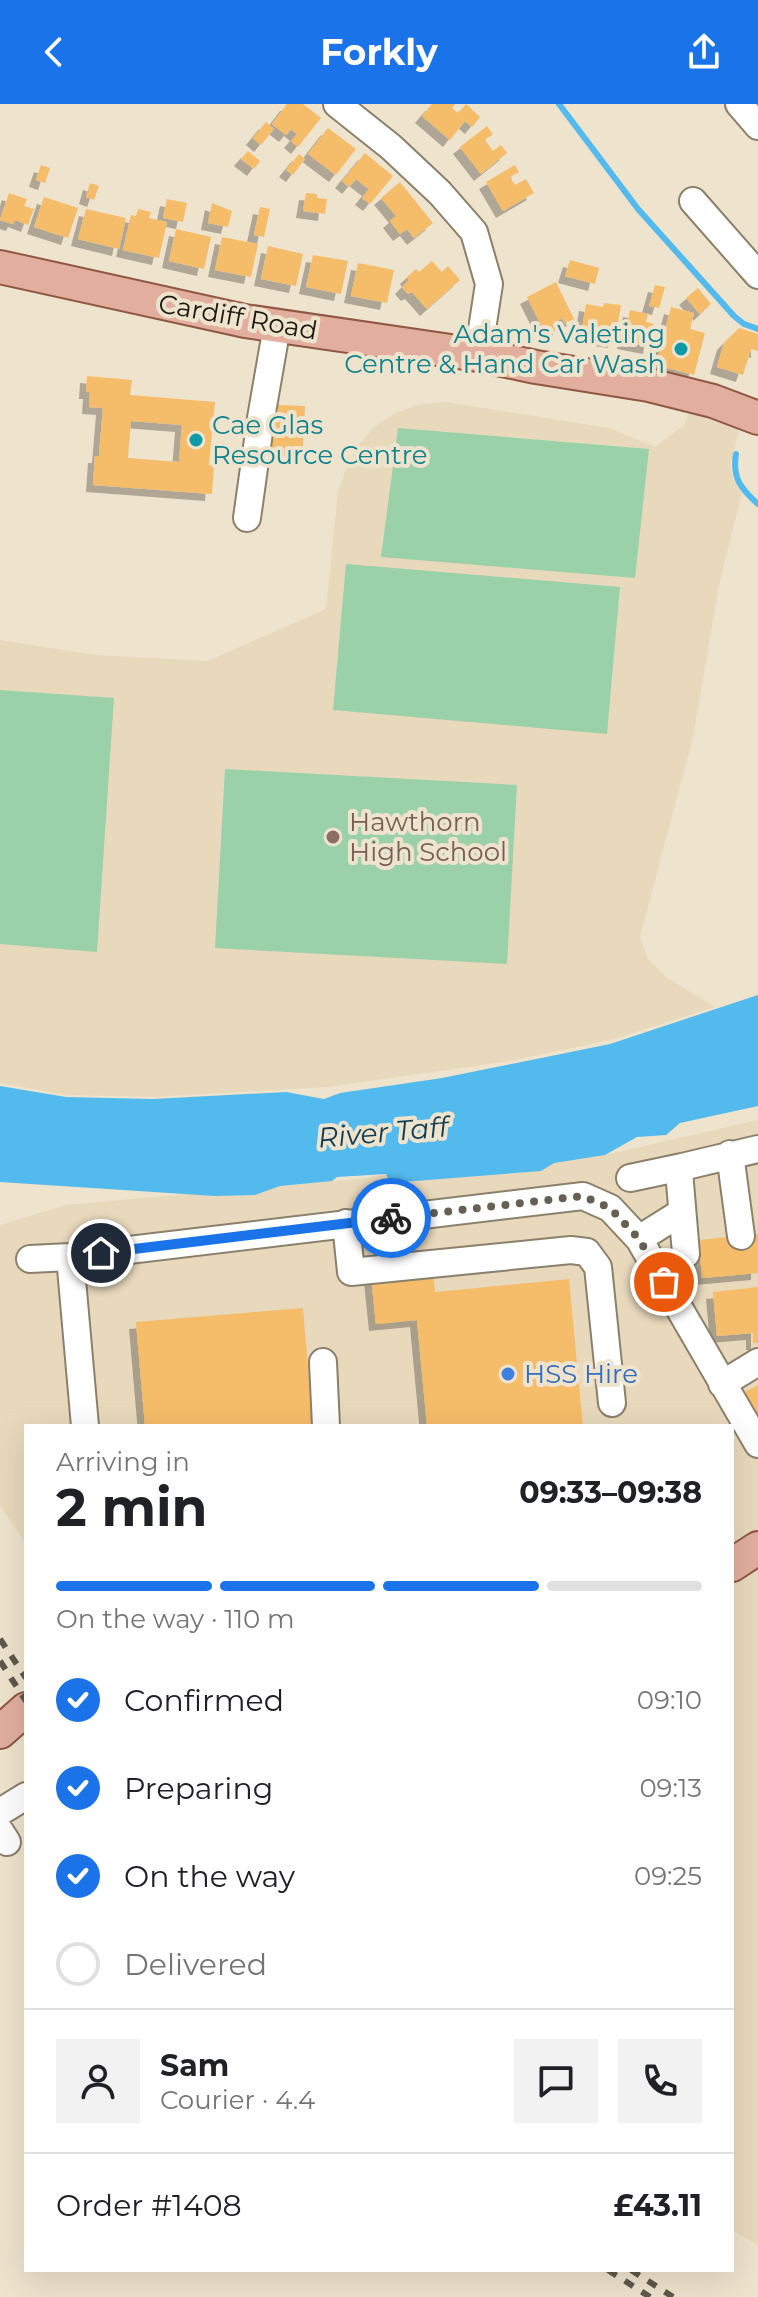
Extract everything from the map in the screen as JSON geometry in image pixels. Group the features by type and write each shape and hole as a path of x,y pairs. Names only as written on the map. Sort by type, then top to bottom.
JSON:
{"main road":[{"name":"Cardiff Road","path":"0,267 277,326 478,355 649,385 713,401 758,418"},
{"path":"734,1564 758,1548"},
{"path":"0,1732 24,1711"}],"street":[{"path":"337,104 391,147 440,193 474,232 489,284 478,355"},
{"path":"739,104 758,126"},
{"path":"693,201 758,275"},
{"path":"247,518 277,326"},
{"path":"630,1178 758,1149"},
{"path":"730,1154 741,1236"},
{"path":"682,1167 677,1177 686,1254"},
{"path":"30,1259 70,1257 583,1196 610,1208 639,1239 756,1438"},
{"path":"639,1239 682,1212"},
{"path":"346,1223 351,1272 571,1250 587,1252 598,1267 612,1403"},
{"path":"70,1257 85,1424"},
{"path":"323,1362 326,1424"},
{"path":"722,1384 758,1362"},
{"path":"0,1812 24,1797"}],"shaded area":[{"name":"Hawthorn High School","path":"446,402 609,428 655,447 685,424 689,410 740,426 730,466 733,479 742,493 720,580 693,737 640,937 648,959 666,977 715,1007 611,1040 510,1061 327,1087 151,1097 66,1095 0,1083 0,640 96,655 208,661 326,609 338,492 358,446 374,427 395,413 420,404"},
{"path":"758,1120 758,2245 734,2231 734,1424 24,1424 24,1541 0,1505 0,1225 66,1205 364,1178 473,1161 605,1155"}],"green space":[{"path":"398,428 649,449 635,578 381,557"},
{"path":"346,564 620,587 607,734 333,710"},
{"path":"0,690 114,698 97,952 0,944"},
{"path":"225,769 517,785 507,964 215,948"}],"water":[{"name":"River Taff","path":"758,995 758,1106 680,1123 666,1135 637,1137 605,1155 554,1163 541,1171 390,1183 386,1174 337,1177 332,1181 280,1186 255,1195 215,1196 0,1182 0,1086 66,1097 153,1099 286,1092 324,1099 340,1093 442,1078 610,1044"}],"building":[{"path":"287,104 303,104 321,118 298,147 291,141 297,134 291,129 286,135 272,124"},
{"path":"432,104 455,104 452,108 458,113 466,104 480,117 472,127 465,121 450,140 422,116"},
{"path":"266,122 274,129 261,145 253,138"},
{"path":"487,126 493,134 485,140 493,151 501,145 507,153 481,174 460,147"},
{"path":"328,128 356,149 336,175 308,154"},
{"path":"248,151 260,161 254,169 241,159"},
{"path":"365,153 393,176 370,204 362,198 369,189 356,179 349,187 342,181"},
{"path":"299,154 305,159 293,175 286,170"},
{"path":"41,165 50,168 45,183 36,180"},
{"path":"515,165 519,172 510,177 515,185 526,179 534,193 503,211 486,182"},
{"path":"400,182 433,223 414,238 407,229 400,234 390,221 396,216 381,198"},
{"path":"90,183 99,186 94,200 86,197"},
{"path":"9,193 27,199 24,206 34,209 28,225 15,220 13,224 0,220"},
{"path":"306,193 327,199 325,214 303,211"},
{"path":"44,197 78,208 68,238 34,227"},
{"path":"167,199 187,203 183,222 163,218"},
{"path":"212,203 232,211 228,227 208,223"},
{"path":"260,207 270,209 264,237 254,235"},
{"path":"86,209 126,218 119,249 78,239"},
{"path":"138,209 151,212 149,218 167,222 159,258 123,250 131,215 136,216"},
{"path":"176,229 211,237 204,269 169,261"},
{"path":"222,237 258,244 251,277 215,270"},
{"path":"268,246 303,254 296,286 261,279"},
{"path":"313,255 348,261 341,294 306,287"},
{"path":"570,260 599,268 595,284 565,276"},
{"path":"432,261 442,272 448,266 460,280 427,309 412,292 408,294 402,287 416,269 419,272"},
{"path":"358,263 394,270 387,303 351,296"},
{"path":"556,282 574,319 565,323 562,318 557,321 560,328 546,335 527,297"},
{"path":"655,285 665,287 659,308 649,306"},
{"path":"698,288 711,304 700,314 686,298"},
{"path":"604,303 621,305 615,341 581,336 586,304 603,307"},
{"name":"Adam's Valeting Centre & Hand Car Wash","path":"671,307 694,313 690,329 705,333 694,375 656,365"},
{"path":"630,310 648,314 646,322 654,324 650,347 624,342"},
{"path":"739,328 758,334 758,351 751,349 743,375 717,367 724,343"},
{"name":"Cae Glas Resource Centre","path":"87,376 132,380 130,395 215,402 209,465 214,465 212,494 93,485 103,408 89,407 90,392 86,392","holes":["131,421 182,425 179,462 128,458"]},
{"path":"278,405 305,406 303,447 288,447 288,456 269,455 271,414 278,414"},
{"path":"758,1234 758,1273 702,1278 699,1240"},
{"path":"433,1271 435,1292 569,1279 583,1424 427,1424 417,1320 376,1324 371,1276"},
{"path":"758,1287 758,1343 753,1343 753,1333 717,1336 713,1292"},
{"path":"303,1308 313,1424 145,1424 136,1322"},
{"path":"758,1385 758,1414 745,1392"}],"waterway":[{"path":"559,104 638,209 734,316 758,329"},
{"path":"736,454 735,470 739,482 758,504"}],"railway":[{"path":"0,1639 24,1675"},
{"path":"0,1661 24,1698"},
{"path":"611,2272 650,2297"},
{"path":"634,2272 673,2297"}],"way so far":[{"path":"391,1218 583,1196 610,1208 639,1239 664,1282"}],"place":[{"name":"Adam's Valeting Centre & Hand Car Wash","path":"681,349"},
{"name":"Cae Glas Resource Centre","path":"196,440"},
{"name":"Hawthorn High School","path":"333,837"},
{"name":"HSS Hire","path":"508,1374"}],"route":[{"path":"101,1253 391,1218"}]}
